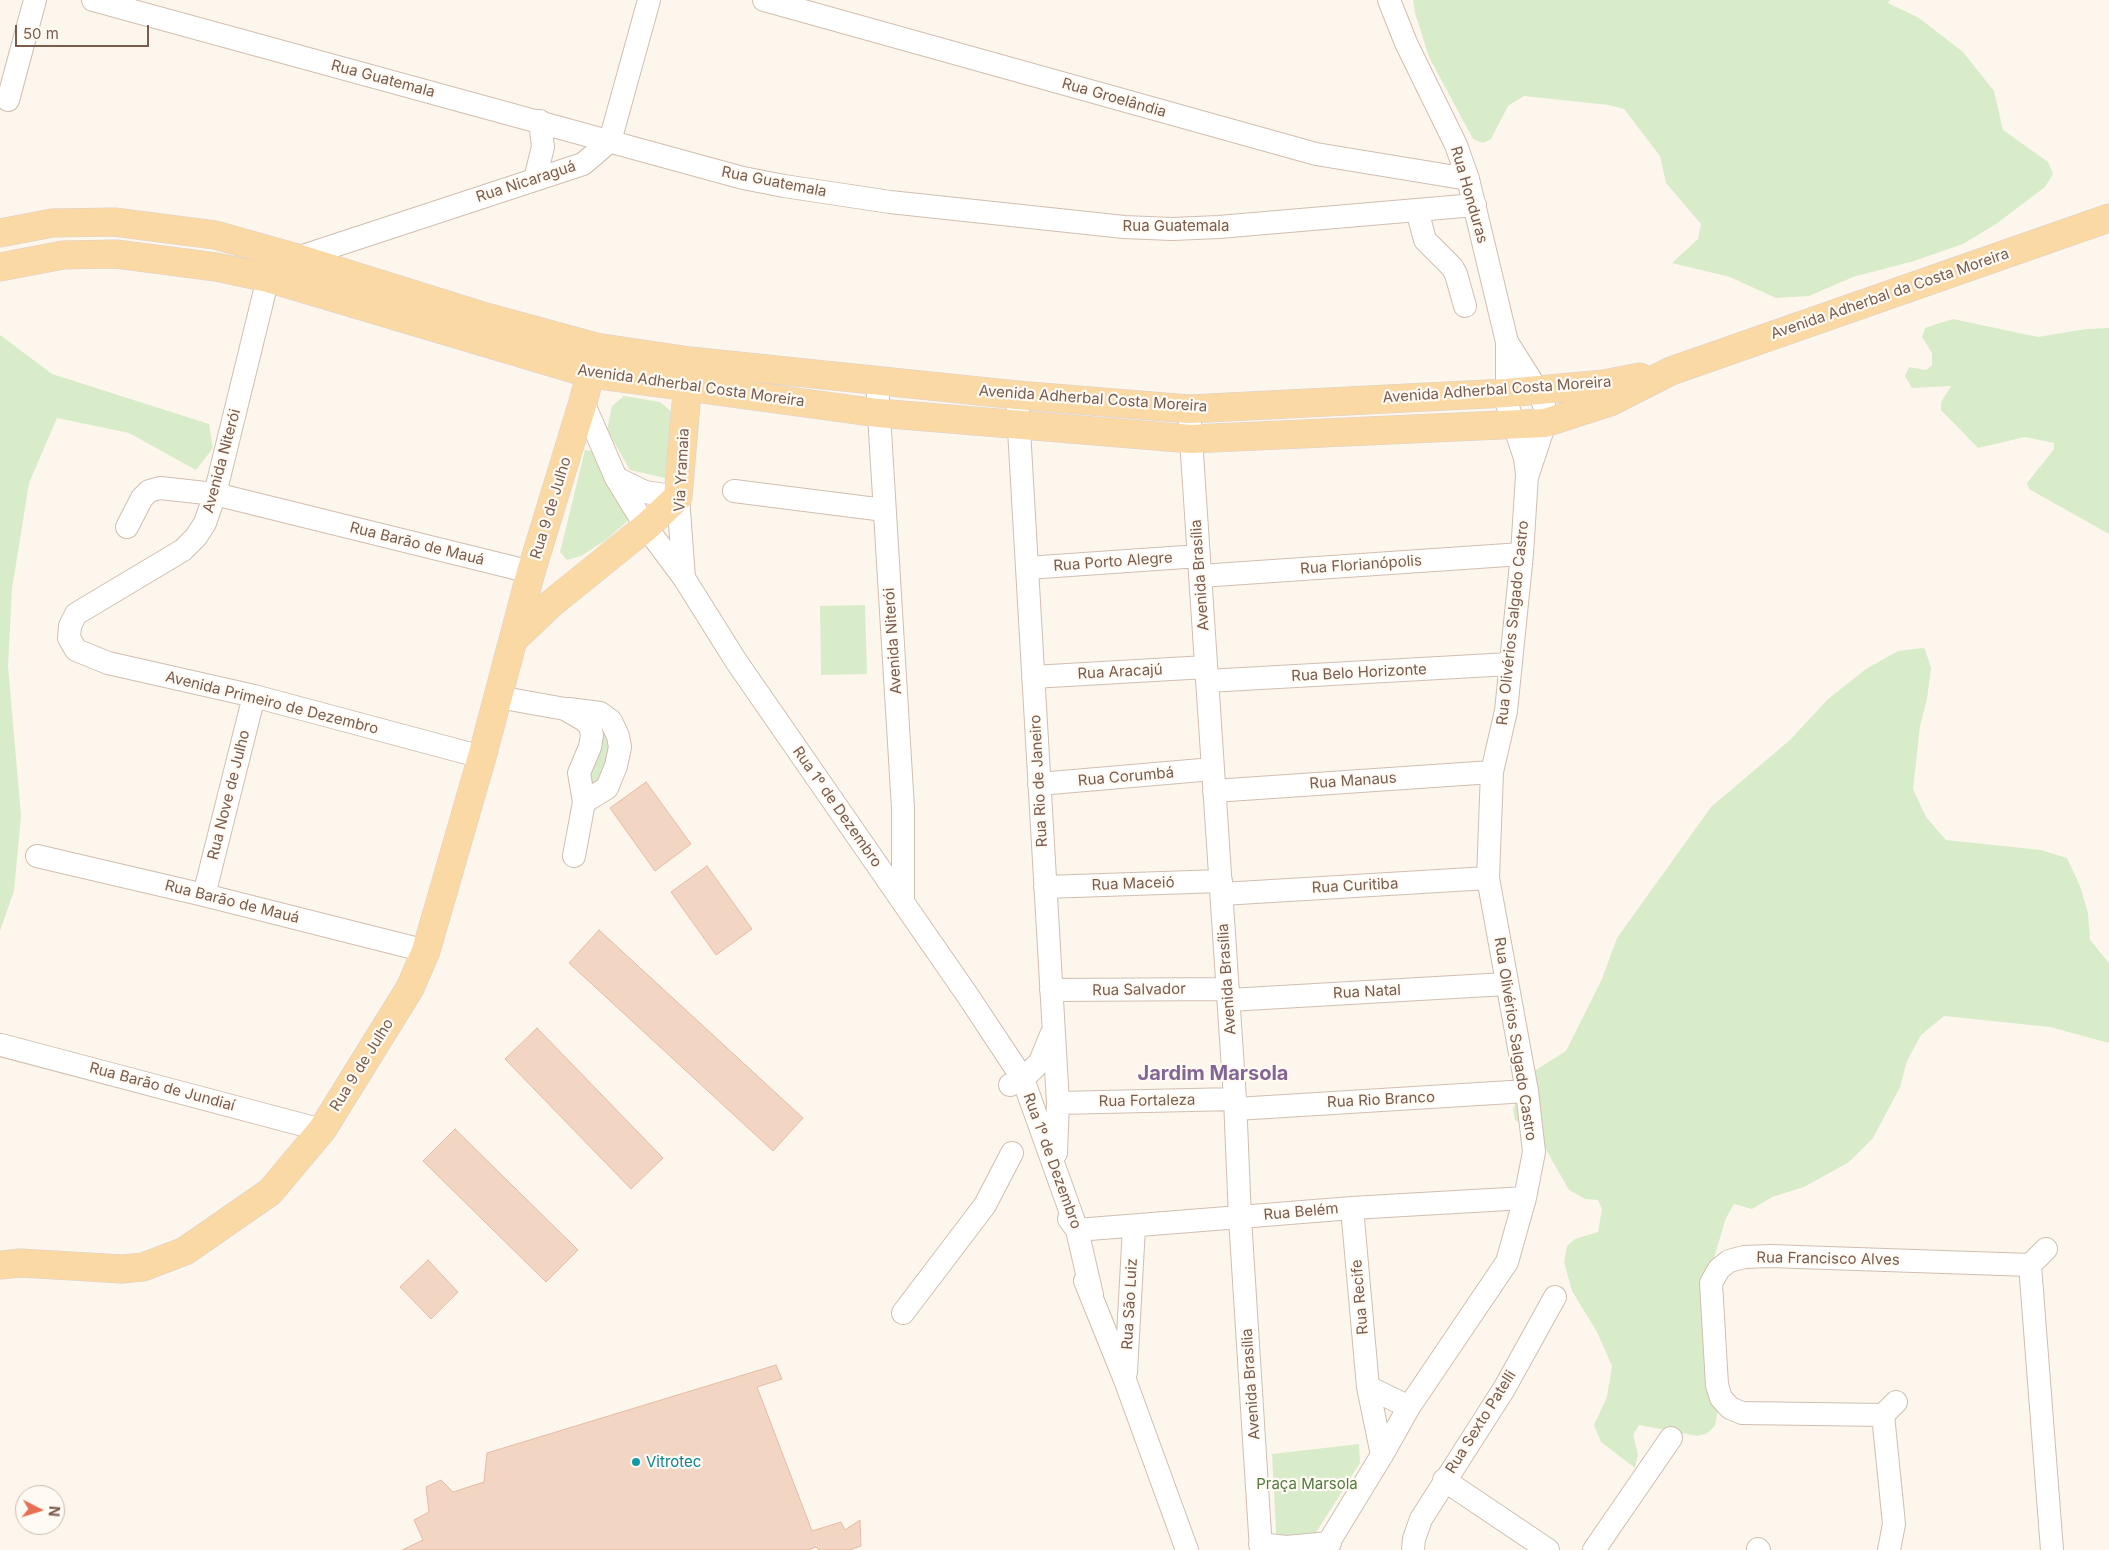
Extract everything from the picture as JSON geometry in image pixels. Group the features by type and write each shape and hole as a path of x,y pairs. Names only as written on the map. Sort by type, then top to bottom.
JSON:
{"main road":[{"name":"Avenida Adherbal da Costa Moreira","path":"1671,371 2109,218"},
{"name":"Avenida Adherbal Costa Moreira","path":"0,233 52,223 114,222 214,235 297,258 486,318 688,374 878,412 1019,425 1191,439 1513,426 1545,423 1610,402 1671,371"},
{"name":"Avenida Adherbal Costa Moreira","path":"0,267 63,255 116,254 216,267 268,278 591,374 688,374 877,382 1189,409 1506,393 1604,384 1671,371"},
{"path":"591,374 596,348"},
{"name":"Rua 9 de Julho","path":"7,1260 122,1269 143,1268 185,1251 270,1192 322,1130 410,988 426,951 482,757 531,572 591,374"},
{"name":"Via Yramaia","path":"678,497 688,374"},
{"path":"512,641 552,602 646,527 678,497"},
{"path":"531,572 553,576 590,573"}],"street":[{"path":"8,100 34,0"},
{"name":"Rua Guatemala","path":"93,0 744,178 890,202 1124,227 1172,229 1220,227 1475,205"},
{"path":"610,141 649,0"},
{"name":"Rua Groelândia","path":"764,0 1316,154 1468,179"},
{"name":"Rua Honduras","path":"1388,0 1406,44 1456,145 1468,179 1506,342"},
{"path":"535,179 543,147 540,121"},
{"name":"Rua Nicaraguá","path":"297,258 583,164 610,141"},
{"path":"1416,210 1425,240 1452,267 1456,274 1465,306"},
{"name":"Avenida Niterói","path":"68,638 70,626 76,614 183,550 205,523 215,494 268,278"},
{"path":"1506,342 1544,402 1545,423 1527,475"},
{"path":"1506,342 1506,393 1513,426 1525,458 1527,475"},
{"name":"Avenida Niterói","path":"877,382 903,808 903,901"},
{"name":"Rua Rio de Janeiro","path":"1018,395 1057,1095 1055,1166"},
{"name":"Rua 1º de Dezembro","path":"583,402 616,478 646,527 684,578 736,661 903,901 1022,1078 1077,1230 1092,1294"},
{"name":"Avenida Brasília","path":"1189,409 1236,1104 1240,1218 1260,1547"},
{"name":"Rua Olivérios Salgado Castro","path":"1327,1546 1382,1455 1408,1407 1507,1262 1525,1198 1534,1152 1527,1091 1488,878 1492,772 1506,710 1522,554 1527,475"},
{"path":"616,478 645,492 678,497"},
{"name":"Rua Barão de Mauá","path":"127,527 142,498 149,491 160,488 215,494 531,572"},
{"path":"734,491 884,510"},
{"name":"Via Yramaia","path":"678,497 684,578"},
{"name":"Rua Florianópolis","path":"1200,566 1522,554"},
{"name":"Rua Porto Alegre","path":"1027,568 1200,566"},
{"name":"Avenida Primeiro de Dezembro","path":"68,638 76,650 108,663 254,696 482,757"},
{"name":"Rua Belo Horizonte","path":"1207,674 1510,664"},
{"name":"Rua Aracajú","path":"1033,676 1207,674"},
{"name":"Rua Nove de Julho","path":"204,895 254,696"},
{"path":"498,698 600,713 611,721 618,736 620,748 611,780 602,792 584,802"},
{"path":"565,709 584,720 590,726 592,735 590,747 579,773 584,802 574,856"},
{"name":"Rua Manaus","path":"1214,780 1492,772"},
{"name":"Rua Corumbá","path":"1039,784 1214,780"},
{"name":"Rua Barão de Mauá","path":"37,856 204,895 426,951"},
{"name":"Rua Curitiba","path":"1221,887 1488,878"},
{"name":"Rua Maceió","path":"1045,887 1221,887"},
{"name":"Rua Natal","path":"1228,994 1506,984"},
{"name":"Rua Salvador","path":"1050,990 1228,994"},
{"path":"1022,1078 1043,1056 1053,1030"},
{"name":"Rua Barão de Jundiaí","path":"1,1045 322,1130"},
{"path":"1022,1078 1050,1078 1057,1095"},
{"name":"Rua 1º de Dezembro","path":"1022,1078 1047,1187 1063,1236 1092,1294 1187,1550"},
{"name":"Rua Rio Branco","path":"1236,1104 1527,1091"},
{"name":"Rua Fortaleza","path":"1057,1095 1236,1104"},
{"path":"903,1313 985,1205 1012,1153"},
{"path":"1047,1187 1077,1230"},
{"name":"Rua Belém","path":"1077,1230 1134,1227 1352,1208 1525,1198"},
{"name":"Rua Recife","path":"1352,1208 1368,1387 1382,1455"},
{"name":"Rua São Luiz","path":"1125,1380 1134,1227"},
{"path":"2046,1249 2030,1265 2052,1550"},
{"name":"Rua Francisco Alves","path":"1889,1550 1894,1524 1890,1408 1742,1413 1730,1408 1721,1398 1717,1384 1711,1283 1719,1269 1729,1261 1770,1256 2030,1265"},
{"name":"Rua Sexto Patelli","path":"1413,1550 1414,1539 1421,1519 1444,1480 1504,1389 1555,1296"},
{"path":"1368,1387 1408,1407"},
{"path":"1594,1550 1670,1438"},
{"path":"1444,1480 1548,1550"},
{"path":"1260,1547 1327,1546"}],"green space":[{"path":"1413,0 1890,0 1888,3 1919,18 1963,52 1994,91 2003,130 2048,162 2053,174 2045,187 1996,224 1963,244 1914,261 1853,277 1809,296 1776,298 1730,277 1672,263 1698,239 1701,224 1666,183 1660,156 1624,109 1609,105 1524,96 1508,106 1491,139 1483,143 1473,139 1429,57 1415,13"},
{"path":"1953,319 2038,337 2086,329 2109,328 2109,534 2029,489 2027,483 2054,449 2054,443 2025,437 1978,448 1941,410 1941,402 1951,386 1912,388 1905,376 1909,367 1926,370 1932,365 1932,353 1922,337 1925,328"},
{"path":"0,335 52,374 209,424 213,448 196,470 129,433 57,418 29,483 12,589 8,666 21,816 14,891 0,931"},
{"path":"624,396 660,402 672,412 665,478 630,470 607,430 612,406"},
{"path":"585,450 592,451 632,517 606,540 581,556 567,560 560,552"},
{"path":"865,605 867,674 821,675 820,606"},
{"path":"1925,649 1931,668 1927,699 1920,726 1913,789 1926,817 1946,840 2041,850 2067,858 2080,886 2088,913 2090,940 2109,963 2109,1043 2050,1027 1944,1016 1921,1035 1907,1061 1900,1087 1873,1138 1849,1162 1804,1187 1772,1197 1752,1209 1734,1204 1726,1218 1710,1271 1713,1288 1724,1300 1711,1352 1718,1408 1715,1426 1706,1434 1697,1436 1639,1425 1633,1435 1638,1454 1635,1468 1601,1442 1594,1425 1607,1397 1612,1366 1597,1332 1572,1291 1564,1262 1567,1246 1575,1239 1598,1232 1602,1209 1598,1200 1585,1199 1569,1190 1537,1134 1515,1120 1513,1109 1531,1073 1566,1051 1602,979 1617,938 1711,807 1790,740 1828,699 1866,669 1898,651"},
{"path":"597,721 608,732 612,761 593,792 587,769"},
{"name":"Praça Marsola","path":"1359,1444 1360,1463 1305,1550 1277,1550 1272,1454"}],"building":[{"path":"646,782 691,844 655,871 610,808"},
{"path":"707,866 752,929 716,955 671,892"},
{"path":"599,930 803,1118 773,1151 569,963"},
{"path":"537,1028 663,1158 631,1189 505,1059"},
{"path":"455,1129 578,1250 546,1282 423,1161"},
{"path":"428,1260 458,1292 431,1319 400,1287"},
{"name":"Vitrotec","path":"776,1365 782,1379 757,1387 812,1531 841,1522 845,1530 860,1520 861,1546 850,1550 819,1550 816,1547 808,1550 402,1550 423,1540 414,1520 429,1512 426,1487 441,1480 453,1492 484,1482 487,1453"}],"place":[{"name":"Vitrotec","path":"636,1462"}],"district":[{"name":"Jardim Marsola","path":"1213,1074"}]}
